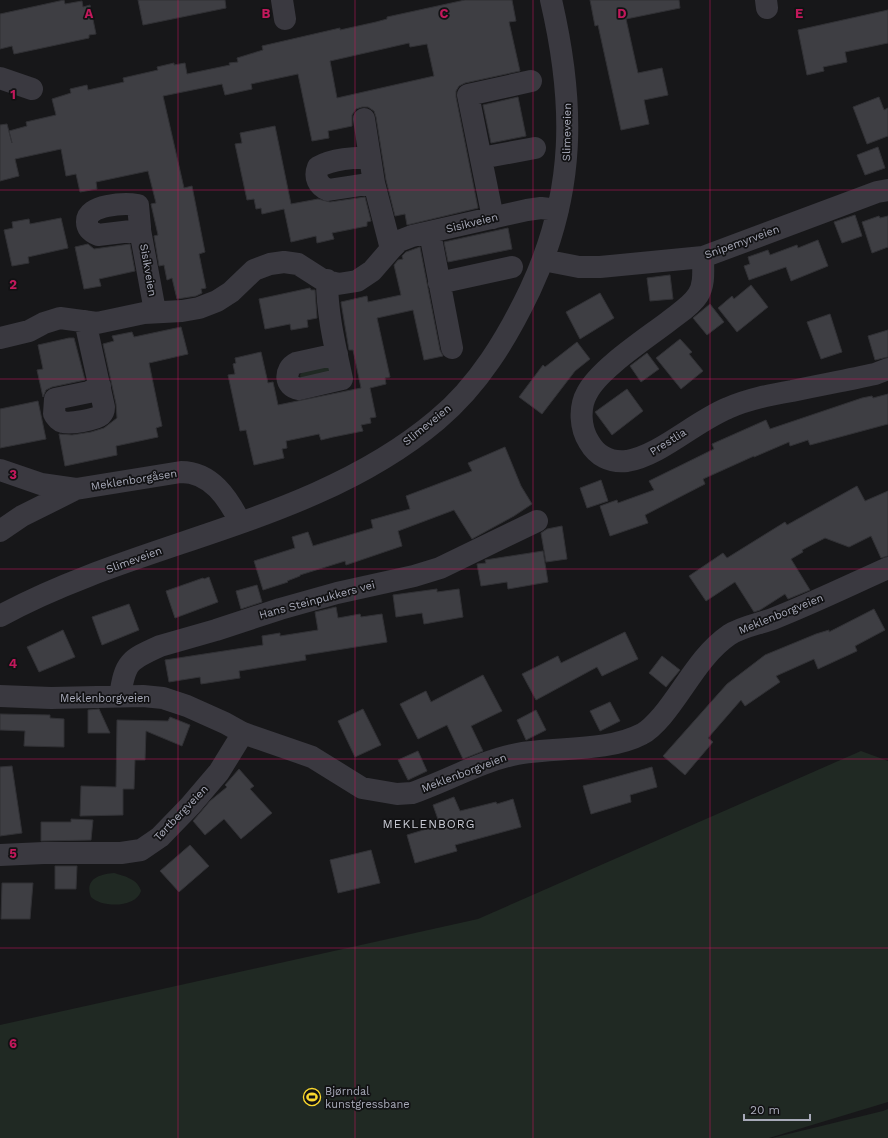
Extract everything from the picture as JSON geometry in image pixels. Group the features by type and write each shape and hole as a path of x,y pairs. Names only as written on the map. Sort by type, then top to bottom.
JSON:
{"street":[{"name":"Slimeveien","path":"0,616 32,600 92,575 314,494 368,468 438,419 476,380 502,343 524,303 543,260 558,210 566,164 568,118 562,52 551,0"},
{"path":"0,78 32,89"},
{"path":"493,218 468,95 531,81"},
{"path":"364,119 374,183 391,249"},
{"path":"481,158 535,148"},
{"path":"370,158 351,158 323,165 318,167 316,178 322,188 328,190 374,183"},
{"name":"Snipemyrveien","path":"543,260 579,267 600,267 703,257 877,192 888,190"},
{"name":"Sisikveien","path":"0,338 29,331 44,322 60,318 97,323 155,311 182,311 199,308 231,292 254,270 270,264 284,262 298,264 326,280 338,284 357,281 372,271 399,241 412,236 541,208 558,210"},
{"name":"Sisikveien","path":"140,230 155,311"},
{"path":"430,233 452,348"},
{"name":"Prestlia","path":"703,257 702,284 698,295 690,305 625,354 602,375 587,392 581,410 582,426 588,442 598,453 609,461 625,461 646,456 705,418 755,399 888,370"},
{"path":"439,283 512,267"},
{"path":"326,280 328,311 337,354"},
{"path":"85,321 100,386"},
{"name":"Meklenborgåsen","path":"0,470 41,484 76,490"},
{"name":"Meklenborgåsen","path":"0,531 22,516 76,490 187,472 209,480 230,501 240,522"},
{"name":"Meklenborgåsen","path":"0,521 22,516"},
{"name":"Hans Steinpukkers vei","path":"120,696 123,676 128,664 138,655 160,646 337,592 424,573 440,568 537,522"},
{"name":"Meklenborgveien","path":"0,696 51,698 143,696 163,698 193,709 225,723 243,733 312,757 362,788 397,794 421,790 496,760 516,754 606,745 629,740 643,734 653,726 668,708 701,664 717,646 730,635 743,628 773,619 888,568"},
{"name":"Tørtbergveien","path":"0,855 38,853 121,853 141,850 160,837 190,806 219,772 243,733"}],"shaded area":[{"path":"328,360 332,374 302,385 300,375 304,369"},
{"path":"861,751 888,761 888,1102 769,1138 0,1138 0,1025 478,919"},
{"path":"114,873 122,875 137,884 141,891 138,897 133,901 126,903 110,904 96,901 91,897 89,891 92,882 99,876"},
{"path":"888,1109 888,1138 772,1138 883,1111"}],"building":[{"path":"64,0 65,4 82,1 83,7 90,5 96,34 89,35 89,38 14,54 12,46 0,49 0,14"},
{"path":"138,0 225,0 226,8 143,25"},
{"path":"465,0 512,0 516,21 509,22 520,71 465,83 459,86 456,91 478,208 407,225 405,214 395,216 386,180 374,111 368,107 356,109 352,115 352,126 328,131 329,138 312,141 298,74 251,84 252,89 225,95 222,84 163,96 184,188 192,186 205,252 199,254 206,288 201,289 202,293 196,296 177,299 172,278 167,280 164,265 159,266 154,236 158,235 151,204 156,203 148,171 96,182 97,189 80,192 76,174 66,176 61,149 15,159 19,176 0,181 0,125 7,124 12,143 9,131 27,126 26,122 56,115 52,99 71,93 70,89 87,85 88,90 124,82 123,78 158,70 157,67 174,63 174,65 185,63 187,74 230,65 229,63 238,62 237,58 263,50 262,46 340,28 340,30 376,22 387,19 387,17","holes":["409,43 410,47 427,44 434,76 337,98 330,61"]},
{"path":"590,0 679,0 680,8 626,19 638,73 662,68 668,95 644,100 649,124 621,130 598,25 595,26"},
{"path":"888,10 888,43 845,52 847,62 823,67 824,71 807,75 798,30"},
{"path":"518,97 526,136 491,143 483,105"},
{"path":"879,97 884,110 888,108 888,136 867,144 853,107"},
{"path":"275,126 291,204 318,199 330,202 365,197 371,221 367,222 367,226 332,233 334,239 317,243 316,236 291,242 284,209 262,214 261,208 256,209 254,199 247,200 235,144 242,143 240,133"},
{"path":"878,147 885,168 865,175 857,155"},
{"path":"855,215 862,236 842,243 834,222"},
{"path":"879,216 880,218 888,216 888,247 872,253 862,222"},
{"path":"61,218 68,248 28,257 29,263 12,266 4,230 13,228 12,222 29,219 30,224"},
{"path":"508,228 512,249 448,262 444,242"},
{"path":"818,240 828,266 791,281 786,267 749,280 744,266 750,264 748,257 768,250 770,255 797,245 798,248"},
{"path":"88,244 94,249 130,244 135,271 99,279 101,286 84,289 75,247"},
{"path":"420,247 440,350 443,356 424,360 413,310 377,318 390,377 385,378 386,384 370,388 376,417 370,418 371,423 361,425 363,431 321,440 319,434 286,441 287,448 282,449 284,458 254,465 246,430 240,431 228,375 235,374 233,364 236,363 235,358 261,352 268,383 273,382 278,405 361,388 353,350 349,350 341,302 367,296 368,302 401,295 394,265 398,260 403,259 402,256 406,252"},
{"path":"670,275 673,299 650,301 647,278"},
{"path":"751,285 768,307 737,332 718,308 732,296 734,299"},
{"path":"310,288 311,290 315,290 317,318 307,320 308,327 291,330 290,324 265,329 259,299"},
{"path":"600,293 614,318 580,339 566,312"},
{"path":"710,304 724,322 707,335 693,318"},
{"path":"830,314 842,352 821,359 807,322"},
{"path":"181,327 188,354 149,363 162,426 156,428 158,437 116,446 117,455 65,466 59,434 72,435 91,432 104,428 117,418 116,404 103,344 114,341 112,336 132,332 134,337"},
{"path":"888,330 888,357 875,360 868,336"},
{"path":"74,338 85,380 52,387 46,390 43,397 37,370 43,369 38,345"},
{"path":"680,339 692,352 689,354 703,371 681,389 656,358"},
{"path":"577,342 590,359 575,371 542,414 519,397 543,365 545,367"},
{"path":"647,353 659,369 641,382 630,366"},
{"path":"627,389 643,411 612,435 595,412"},
{"path":"888,394 888,424 810,445 808,440 790,446 789,442 754,456 703,479 705,484 645,515 648,523 610,536 600,506 617,500 618,503 654,490 649,481 714,449 712,444 766,420 770,429 862,398 872,396 873,398"},
{"path":"38,401 46,439 0,448 0,409"},
{"path":"505,447 521,486 532,504 514,516 472,539 454,510 398,531 402,546 346,565 345,561 300,575 287,581 288,582 263,590 254,561 295,548 292,537 308,532 313,546 373,528 371,520 410,509 406,496 472,471 468,463"},
{"path":"601,480 608,501 587,508 580,488"},
{"path":"857,486 865,501 888,491 888,556 881,558 871,536 849,547 825,538 802,550 803,552 791,559 810,590 788,599 785,594 760,610 754,612 735,582 706,601 689,576 723,553 727,558 785,522 787,525"},
{"path":"562,526 567,559 546,562 541,533 547,529"},
{"path":"543,551 548,582 508,589 507,582 481,586 477,564 486,563 485,560"},
{"path":"209,577 218,602 175,618 166,591"},
{"path":"257,585 262,602 241,609 236,591"},
{"path":"437,589 437,592 459,589 463,617 424,624 422,613 396,617 393,595"},
{"path":"129,604 139,630 102,645 92,617"},
{"path":"336,607 338,618 360,614 361,617 382,614 387,642 305,655 306,660 239,671 240,678 201,684 200,677 169,682 165,660 263,645 262,636 280,633 280,636 318,630 315,612"},
{"path":"874,609 885,630 855,646 857,651 818,669 814,659 776,676 780,682 745,706 741,700 708,738 713,742 685,775 663,756 727,684 765,655 816,634 829,630 829,632"},
{"path":"63,630 75,657 39,672 27,647"},
{"path":"625,632 638,659 602,676 597,667 536,700 522,674 558,656 561,663"},
{"path":"662,656 680,670 666,687 649,673"},
{"path":"483,675 502,711 471,726 483,751 463,759 447,725 418,739 400,704 426,691 431,702"},
{"path":"610,702 620,721 600,731 590,711"},
{"path":"99,709 110,733 88,733 88,710"},
{"path":"363,709 381,745 355,757 338,721"},
{"path":"536,710 546,730 526,740 517,720"},
{"path":"0,714 50,715 50,718 64,719 64,747 24,746 25,731 0,730"},
{"path":"170,717 190,725 182,746 146,731 145,760 135,760 134,789 123,789 123,815 80,816 81,786 116,787 117,720 168,721"},
{"path":"418,751 427,771 408,780 398,760"},
{"path":"12,766 22,833 0,836 0,767"},
{"path":"652,767 657,787 630,795 631,802 591,814 583,786"},
{"path":"239,769 254,786 250,789 272,813 241,839 224,819 205,835 193,821 210,801 227,787 225,785"},
{"path":"454,797 460,811 496,802 497,804 513,799 521,827 455,845 457,851 415,863 407,835 440,825 433,805"},
{"path":"71,819 93,820 91,840 41,841 41,822 71,822"},
{"path":"190,845 209,866 179,892 160,871"},
{"path":"371,850 380,883 338,893 330,860"},
{"path":"55,866 77,866 76,889 55,889"},
{"path":"2,883 33,883 30,919 1,919"}],"place":[{"name":"Bjørndal kunstgressbane","path":"312,1097"}],"district":[{"name":"MEKLENBORG","path":"429,824"}]}
